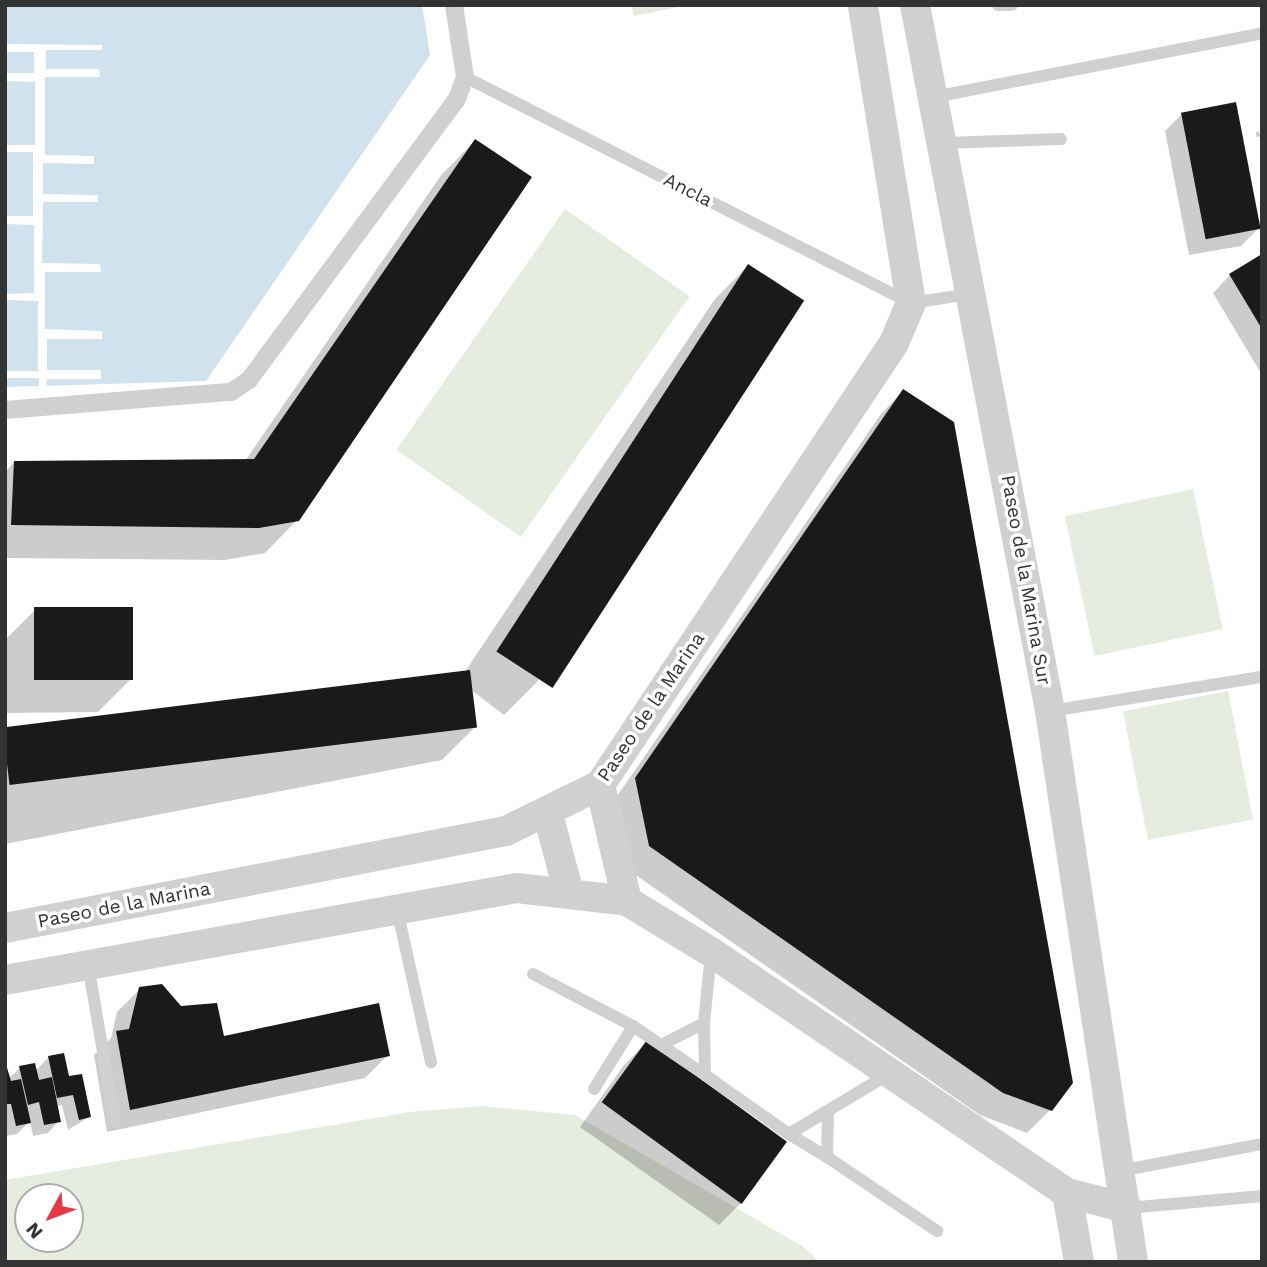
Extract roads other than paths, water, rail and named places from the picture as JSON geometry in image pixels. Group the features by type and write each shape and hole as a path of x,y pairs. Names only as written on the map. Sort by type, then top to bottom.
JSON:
{"street":[{"path":"5,410 231,392 249,380 457,99 465,77 454,5"},
{"path":"863,5 911,303"},
{"name":"Paseo de la Marina Sur","path":"915,5 1050,711 1118,1164"},
{"name":"Paseo de la Marina","path":"5,928 506,831 548,814 600,785 894,343 911,303"},
{"path":"600,785 627,901"},
{"path":"548,814 568,890"},
{"path":"5,980 517,888 568,890 627,901 711,952 1067,1193 1127,1208"},
{"path":"1118,1164 1127,1208 1133,1262"},
{"path":"1067,1193 1079,1262"}],"lane":[{"path":"998,5 1012,5"},
{"path":"933,97 1262,33"},
{"name":"Ancla","path":"465,77 911,303"},
{"path":"943,144 1060,139"},
{"path":"911,303 970,294"},
{"path":"1050,711 1262,677"},
{"path":"397,909 431,1062"},
{"path":"705,1075 704,1023 711,952"},
{"path":"88,965 116,1122"},
{"path":"533,974 663,1044 789,1134 937,1231"},
{"path":"663,1044 704,1023"},
{"path":"594,1089 633,1026"},
{"path":"789,1134 889,1074"},
{"path":"827,1157 828,1112"},
{"path":"1118,1164 1262,1144"},
{"path":"1127,1208 1262,1196"}],"water":[{"path":"5,5 422,5 430,55 206,381 5,387"}]}
